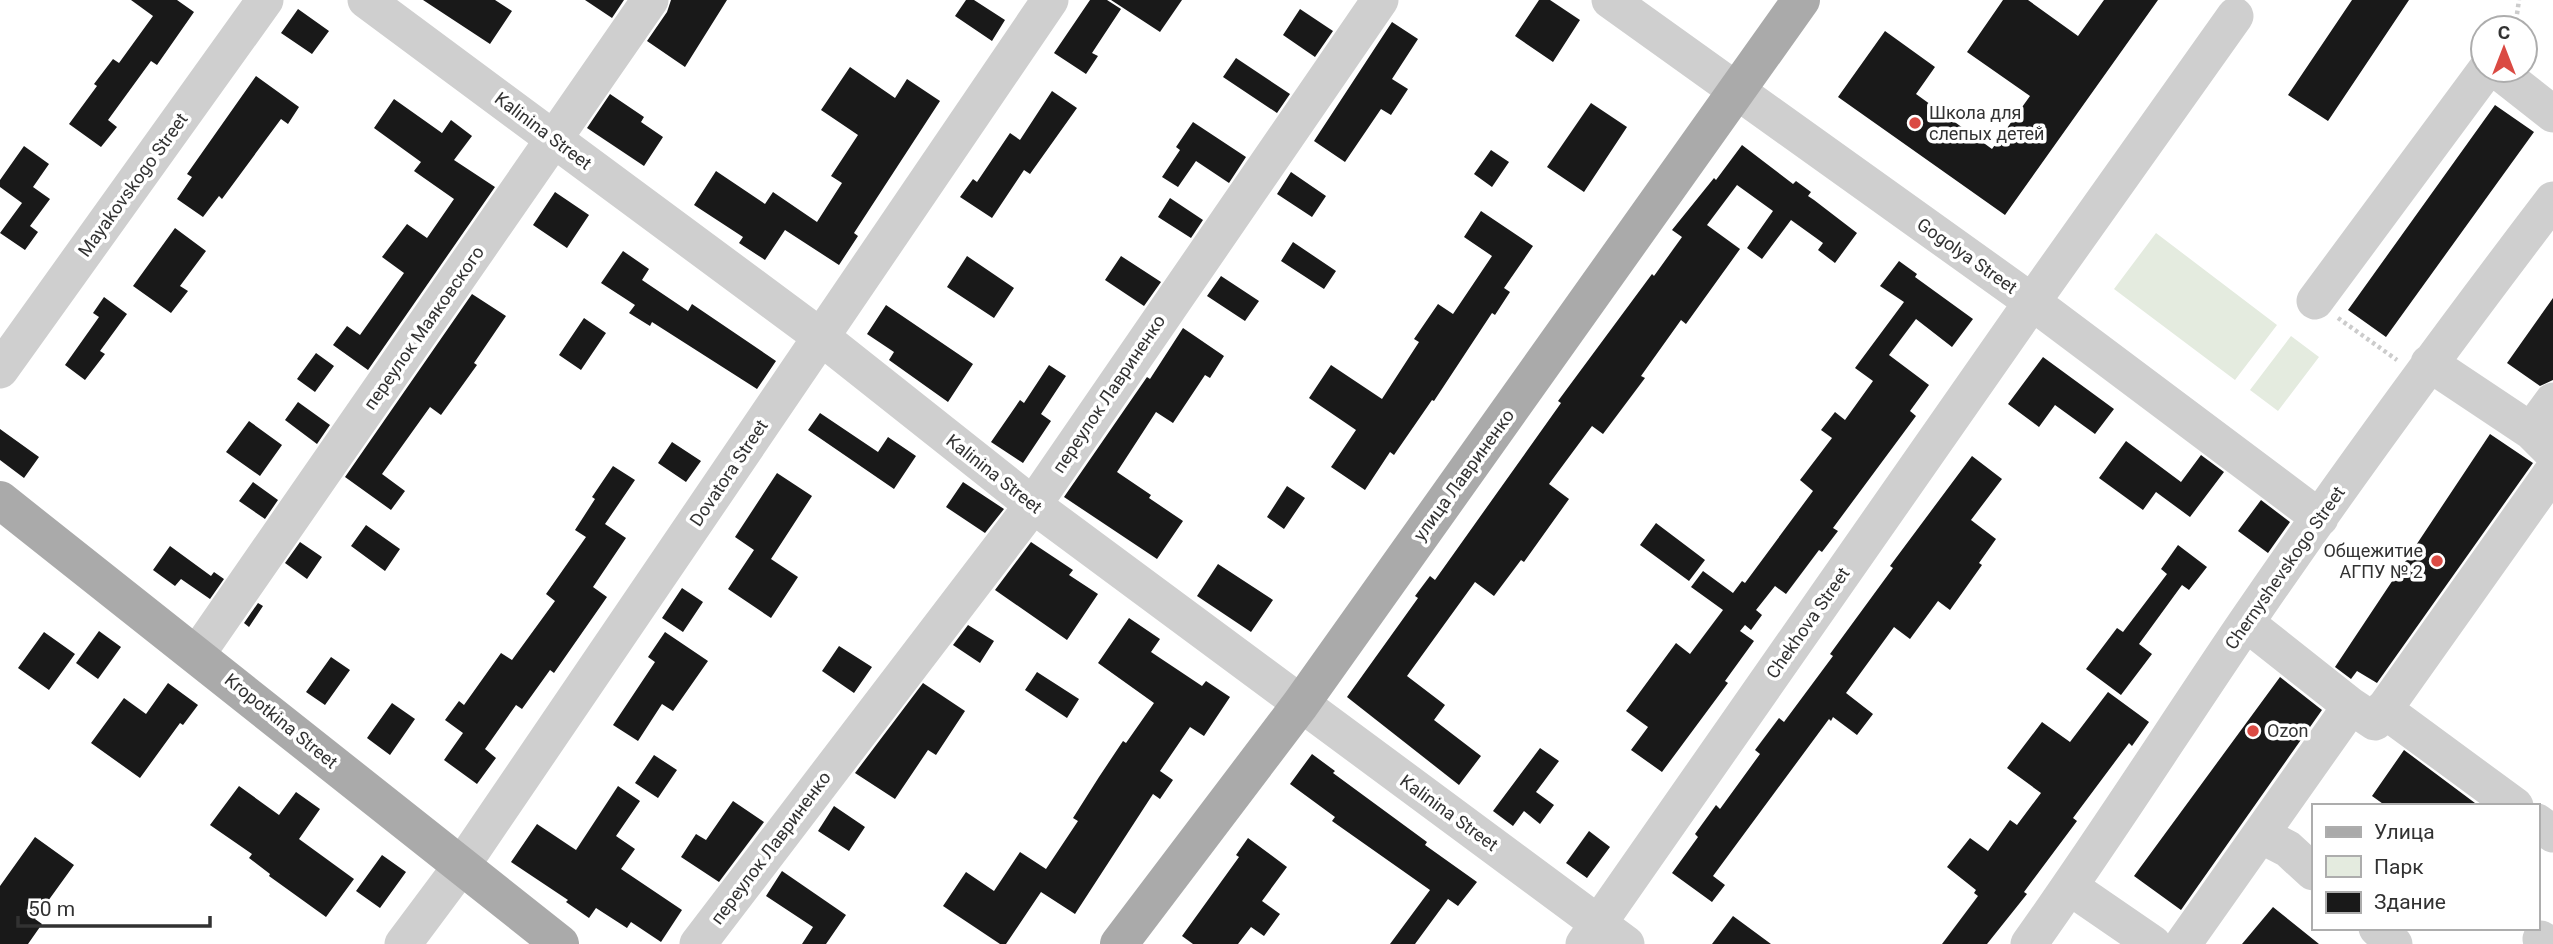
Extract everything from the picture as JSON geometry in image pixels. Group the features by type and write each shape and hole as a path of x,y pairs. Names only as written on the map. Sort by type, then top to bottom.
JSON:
{"main road":[{"name":"улица Лавриненко","path":"1119,944 1300,705 1801,0"},
{"name":"Kropotkina Street","path":"0,500 560,944"}],"street":[{"name":"Mayakovskogo Street","path":"0,370 265,0"},
{"name":"Kalinina Street","path":"366,0 821,337 1033,505 1603,937"},
{"name":"переулок Маяковского","path":"197,654 650,0"},
{"name":"Dovatora Street","path":"403,944 462,865 1050,0"},
{"name":"переулок Лавриненко","path":"698,944 1033,505 1380,0"},
{"name":"Gogolya Street","path":"1610,0 2032,302 2320,518"},
{"name":"Chekhova Street","path":"1603,937 2032,302 2235,16"},
{"path":"2315,301 2476,84"},
{"path":"2515,84 2553,114"},
{"name":"Chernyshevskogo Street","path":"2029,944 2246,623 2424,370 2553,200"},
{"path":"2424,370 2542,442 2553,401"},
{"path":"2183,944 2261,835 2367,708 2553,471"},
{"path":"2246,623 2367,708 2512,804"},
{"path":"2261,835 2288,849 2312,871"},
{"path":"2070,887 2153,944"},
{"path":"2378,930 2394,944"}],"path":[{"path":"2315,301 2424,370"}],"green space":[{"path":"2156,233 2277,325 2235,380 2114,289"},
{"path":"2291,336 2319,357 2278,411 2250,390"}],"building":[{"path":"131,0 177,0 194,12 157,65 151,61 108,120 117,127 101,147 69,124 113,59 119,63 153,16"},
{"path":"423,0 495,0 512,11 490,44"},
{"path":"585,0 624,0 612,18"},
{"path":"671,0 727,0 685,67 647,41 667,12"},
{"path":"966,0 974,0 1005,20 992,41 955,16"},
{"path":"1090,0 1107,0 1121,9 1092,53 1098,56 1086,74 1054,53"},
{"path":"1111,0 1182,0 1160,32"},
{"path":"1539,0 1550,0 1580,20 1553,62 1515,36"},
{"name":"Школа для слепых детей","path":"2003,0 2028,0 2078,36 2104,0 2158,0 2005,215 1838,97 1885,31 1935,67 1916,94 1992,149 2030,96 1967,52"},
{"path":"2352,0 2409,0 2328,121 2288,95"},
{"path":"298,9 329,31 312,54 281,33"},
{"path":"1300,9 1333,31 1315,57 1283,35"},
{"path":"1392,22 1418,39 1392,79 1408,89 1391,115 1381,109 1345,162 1314,141"},
{"path":"1236,58 1290,94 1277,113 1223,77"},
{"path":"850,67 895,98 907,79 940,101 854,233 858,236 839,265 785,230 765,260 739,243 743,237 694,205 716,171 765,204 773,192 817,222 842,183 831,176 858,135 821,110"},
{"path":"256,76 299,107 288,124 281,119 222,199 219,196 203,217 177,199 192,177 187,174"},
{"path":"1052,91 1077,108 1030,174 1024,170 992,218 960,197 973,179 977,182 1010,133 1020,140"},
{"path":"610,94 644,117 641,122 663,137 644,166 587,128"},
{"path":"394,99 442,133 451,120 472,136 454,160 495,187 368,370 333,345 347,326 360,335 404,273 382,257 407,224 427,238 454,199 414,171 421,162 374,128"},
{"path":"1591,103 1627,127 1584,192 1547,167"},
{"path":"2495,105 2534,132 2386,337 2348,310"},
{"path":"1193,122 1246,157 1229,183 1196,161 1178,187 1162,177 1180,150 1176,147"},
{"path":"1742,145 1793,184 1796,181 1811,192 1808,196 1857,233 1835,263 1818,250 1823,243 1791,220 1762,259 1747,248 1773,211 1737,185 1707,225 1740,249 1686,324 1681,320 1641,376 1645,378 1603,434 1592,426 1549,484 1569,499 1524,562 1521,560 1494,596 1475,582 1407,676 1445,705 1434,720 1481,756 1459,785 1347,697 1418,598 1415,596 1430,576 1435,580 1561,403 1558,401 1682,237 1672,230 1714,178 1716,180"},
{"path":"24,146 49,164 33,187 50,199 30,226 38,232 25,250 0,233 22,203 0,187 0,180"},
{"path":"1491,150 1509,162 1492,187 1474,174"},
{"path":"1291,172 1326,196 1312,217 1277,194"},
{"path":"555,192 589,215 567,248 533,225"},
{"path":"1170,198 1203,220 1191,238 1158,217"},
{"path":"1481,211 1533,246 1504,288 1510,292 1495,315 1492,313 1434,401 1432,400 1394,455 1390,452 1365,490 1331,467 1356,430 1309,398 1331,365 1382,399 1419,342 1414,339 1438,304 1453,314 1492,256 1464,237"},
{"path":"175,228 206,251 180,286 188,291 171,313 133,286"},
{"path":"1293,242 1336,271 1324,289 1281,261"},
{"path":"623,251 649,269 642,280 688,311 692,304 776,361 757,389 652,322 650,326 629,313 635,305 601,283"},
{"path":"967,256 1014,288 994,318 947,287"},
{"path":"1121,256 1161,282 1144,306 1105,280"},
{"path":"1899,261 1917,274 1915,277 1973,319 1952,347 1916,319 1889,355 1929,385 1910,411 1916,416 1833,528 1838,531 1822,552 1819,550 1786,594 1775,586 1756,610 1762,615 1751,630 1745,625 1740,631 1754,641 1725,681 1728,683 1662,772 1631,750 1648,727 1626,711 1676,643 1690,654 1723,610 1691,587 1703,571 1733,593 1742,581 1745,583 1813,491 1800,480 1832,438 1821,430 1835,412 1845,420 1873,381 1855,368 1904,302 1880,286"},
{"path":"1221,276 1259,301 1245,321 1207,296"},
{"path":"472,294 506,316 474,363 477,365 441,415 430,407 382,474 405,491 391,510 345,477"},
{"path":"104,297 127,314 100,351 105,354 85,380 65,365 99,317 93,313"},
{"path":"2553,298 2553,380 2540,386 2507,363"},
{"path":"886,305 973,364 948,402 889,360 894,352 867,334"},
{"path":"584,318 606,333 581,370 559,355"},
{"path":"1183,328 1224,356 1210,378 1205,375 1173,423 1156,412 1117,472 1183,521 1157,559 1064,497 1147,377 1150,379"},
{"path":"316,353 334,366 315,392 297,379"},
{"path":"2043,357 2114,409 2095,434 2055,405 2039,427 2008,404"},
{"path":"1049,365 1066,376 1041,414 1051,421 1023,463 991,442 1020,400 1024,403"},
{"path":"298,402 330,425 317,444 285,420"},
{"path":"820,413 878,452 888,437 916,456 894,489 808,430"},
{"path":"249,421 282,445 260,476 226,452"},
{"path":"0,429 39,457 24,478 0,460"},
{"name":"Общежитие АГПУ № 2","path":"2490,434 2533,463 2377,683 2357,671 2351,679 2335,667"},
{"path":"2126,441 2181,482 2201,455 2224,472 2190,517 2156,492 2143,510 2099,478"},
{"path":"672,442 701,461 686,482 658,463"},
{"path":"1972,456 2002,479 1971,520 1996,539 1979,563 1982,565 1950,610 1938,601 1910,639 1894,627 1846,693 1873,714 1857,735 1833,717 1831,721 1829,719 1713,876 1725,885 1712,902 1672,873 1698,837 1695,834 1716,805 1720,809 1760,754 1755,750 1779,718 1784,722 1833,656 1830,654 1893,568 1890,566"},
{"path":"613,466 635,480 605,524 626,538 593,587 607,597 554,673 550,670 522,709 516,705 485,749 496,758 477,784 444,760 463,733 445,720 459,701 464,705 501,653 512,660 555,601 546,594 586,537 575,530 595,499 592,497"},
{"path":"777,473 812,496 771,559 798,577 771,618 728,589 754,550 735,537"},
{"path":"253,482 278,500 265,519 239,501"},
{"path":"963,482 1004,509 985,533 946,507"},
{"path":"1287,486 1305,498 1284,529 1267,517"},
{"path":"2261,500 2290,522 2268,553 2238,531"},
{"path":"1656,523 1705,560 1689,581 1640,545"},
{"path":"366,525 400,549 385,571 351,546"},
{"path":"300,542 322,557 307,579 285,563"},
{"path":"1031,542 1073,570 1069,575 1098,594 1067,640 995,590"},
{"path":"2178,545 2207,567 2189,590 2182,585 2139,644 2152,654 2121,695 2086,669 2117,628 2123,632 2167,574 2161,569"},
{"path":"170,546 211,576 214,572 224,579 210,599 181,579 175,586 153,570"},
{"path":"1218,564 1273,600 1251,632 1197,596"},
{"path":"682,588 703,602 683,632 662,618"},
{"path":"258,603 263,606 249,627 244,623"},
{"path":"1129,618 1160,639 1151,652 1202,686 1206,681 1230,697 1204,736 1190,727 1160,771 1173,780 1160,799 1153,794 1075,914 1041,892 1006,944 1000,944 943,906 966,872 994,891 1020,852 1046,869 1078,821 1073,818 1099,777 1123,741 1126,743 1154,703 1098,663"},
{"path":"968,625 994,641 980,663 953,645"},
{"path":"99,631 121,647 98,679 76,663"},
{"path":"44,632 75,654 49,690 18,668"},
{"path":"665,632 708,661 673,711 662,704 638,741 613,725 655,662 648,657"},
{"path":"839,646 872,667 854,693 822,671"},
{"path":"331,657 350,670 325,705 306,692"},
{"path":"1037,672 1079,699 1067,718 1025,690"},
{"path":"2280,677 2322,710 2181,910 2134,876"},
{"path":"168,683 198,705 183,725 180,723 140,778 91,743 124,698 146,714"},
{"path":"923,683 965,711 936,755 928,750 895,799 855,773"},
{"path":"2108,692 2149,722 2132,746 2129,743 2073,818 2077,821 2024,892 2027,894 1987,944 1942,944 1978,896 1974,893 1976,890 1947,867 1970,838 1988,851 2010,820 2017,825 2041,793 2007,768 2042,722 2070,742"},
{"path":"392,703 415,719 390,755 367,738"},
{"path":"1540,748 1559,761 1536,792 1554,805 1540,824 1524,811 1513,826 1493,811"},
{"path":"2404,750 2476,804 2383,804 2372,796"},
{"path":"1312,754 1335,771 1333,773 1427,842 1425,845 1477,882 1458,906 1448,899 1415,944 1390,944 1430,890 1332,821 1335,817 1290,784"},
{"path":"654,755 677,770 658,798 635,783"},
{"path":"239,786 279,815 296,792 320,809 299,839 354,879 326,917 269,876 270,874 249,858 252,854 210,825"},
{"path":"618,786 640,801 616,836 635,849 621,869 682,910 661,942 631,922 627,928 596,908 589,918 566,902 568,900 511,862 537,824 576,850"},
{"path":"733,801 764,822 719,882 681,857 696,834 706,840"},
{"path":"834,806 865,827 849,851 818,831"},
{"path":"1589,831 1610,847 1587,878 1566,863"},
{"path":"35,837 74,865 35,919 42,924 28,944 0,944 0,886"},
{"path":"1248,838 1287,867 1262,901 1280,914 1264,936 1251,927 1238,944 1193,944 1182,936 1239,857 1236,855"},
{"path":"382,855 406,872 380,908 356,891"},
{"path":"782,871 846,915 826,944 802,944 813,927 766,896"},
{"path":"2273,907 2319,944 2242,944"},
{"path":"1733,916 1771,944 1712,944"}],"place":[{"name":"Школа для слепых детей","path":"1915,123"},
{"name":"Общежитие АГПУ № 2","path":"2437,561"},
{"name":"Ozon","path":"2253,731"}]}
